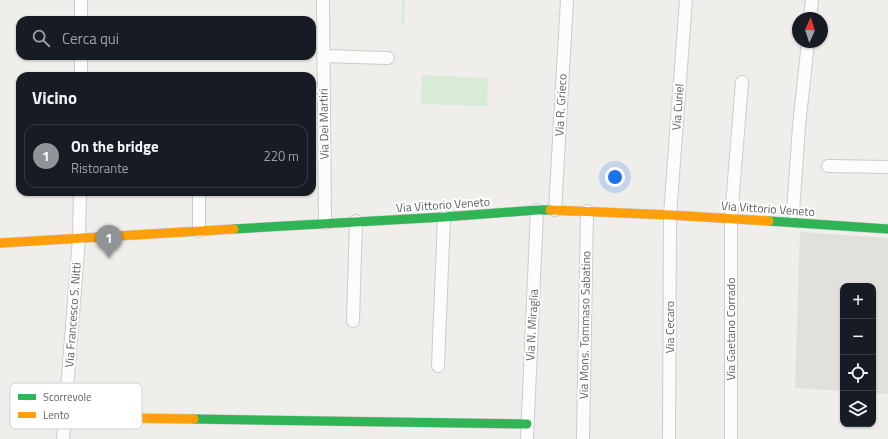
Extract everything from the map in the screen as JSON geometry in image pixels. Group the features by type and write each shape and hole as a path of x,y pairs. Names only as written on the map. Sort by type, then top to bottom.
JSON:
{"street":[{"path":"81,0 81,16"},
{"name":"Via Dei Martiri","path":"323,0 325,223"},
{"name":"Via R. Grieco","path":"555,210 568,0"},
{"name":"Via Curiel","path":"670,215 686,0"},
{"path":"811,12 812,0"},
{"path":"793,212 799,126 807,48"},
{"path":"323,56 388,58"},
{"path":"81,60 81,72"},
{"name":"Via Gaetano Corrado","path":"731,439 731,218 742,82"},
{"path":"828,166 888,167"},
{"name":"Via Francesco S. Nitti","path":"68,383 79,238 80,196"},
{"path":"199,196 199,231"},
{"name":"Via Vittorio Veneto","path":"0,243 444,217 537,210 731,218 888,229"},
{"name":"Via N. Miraglia","path":"527,439 537,210"},
{"name":"Via Mons. Tommaso Sabatino","path":"583,439 587,211"},
{"name":"Via Cecaro","path":"669,439 670,215"},
{"path":"438,366 444,217"},
{"path":"353,320 356,222"},
{"path":"142,418 527,424"},
{"name":"Via Francesco S. Nitti","path":"63,439 64,429"}],"shaded area":[{"path":"800,232 888,238 888,394 876,393 876,283 840,283 840,391 795,388"}],"green space":[{"path":"402,0 405,0 404,24 401,24"},
{"path":"422,75 488,78 487,106 421,104"}],"traffic: fast":[{"path":"234,229 550,210"},
{"path":"769,221 888,229"},
{"path":"194,419 527,424"}],"traffic: slow":[{"path":"550,210 769,221"},
{"path":"0,243 234,229"},
{"path":"142,418 194,419"}],"place":[{"name":"On the bridge","path":"109,258"}]}
